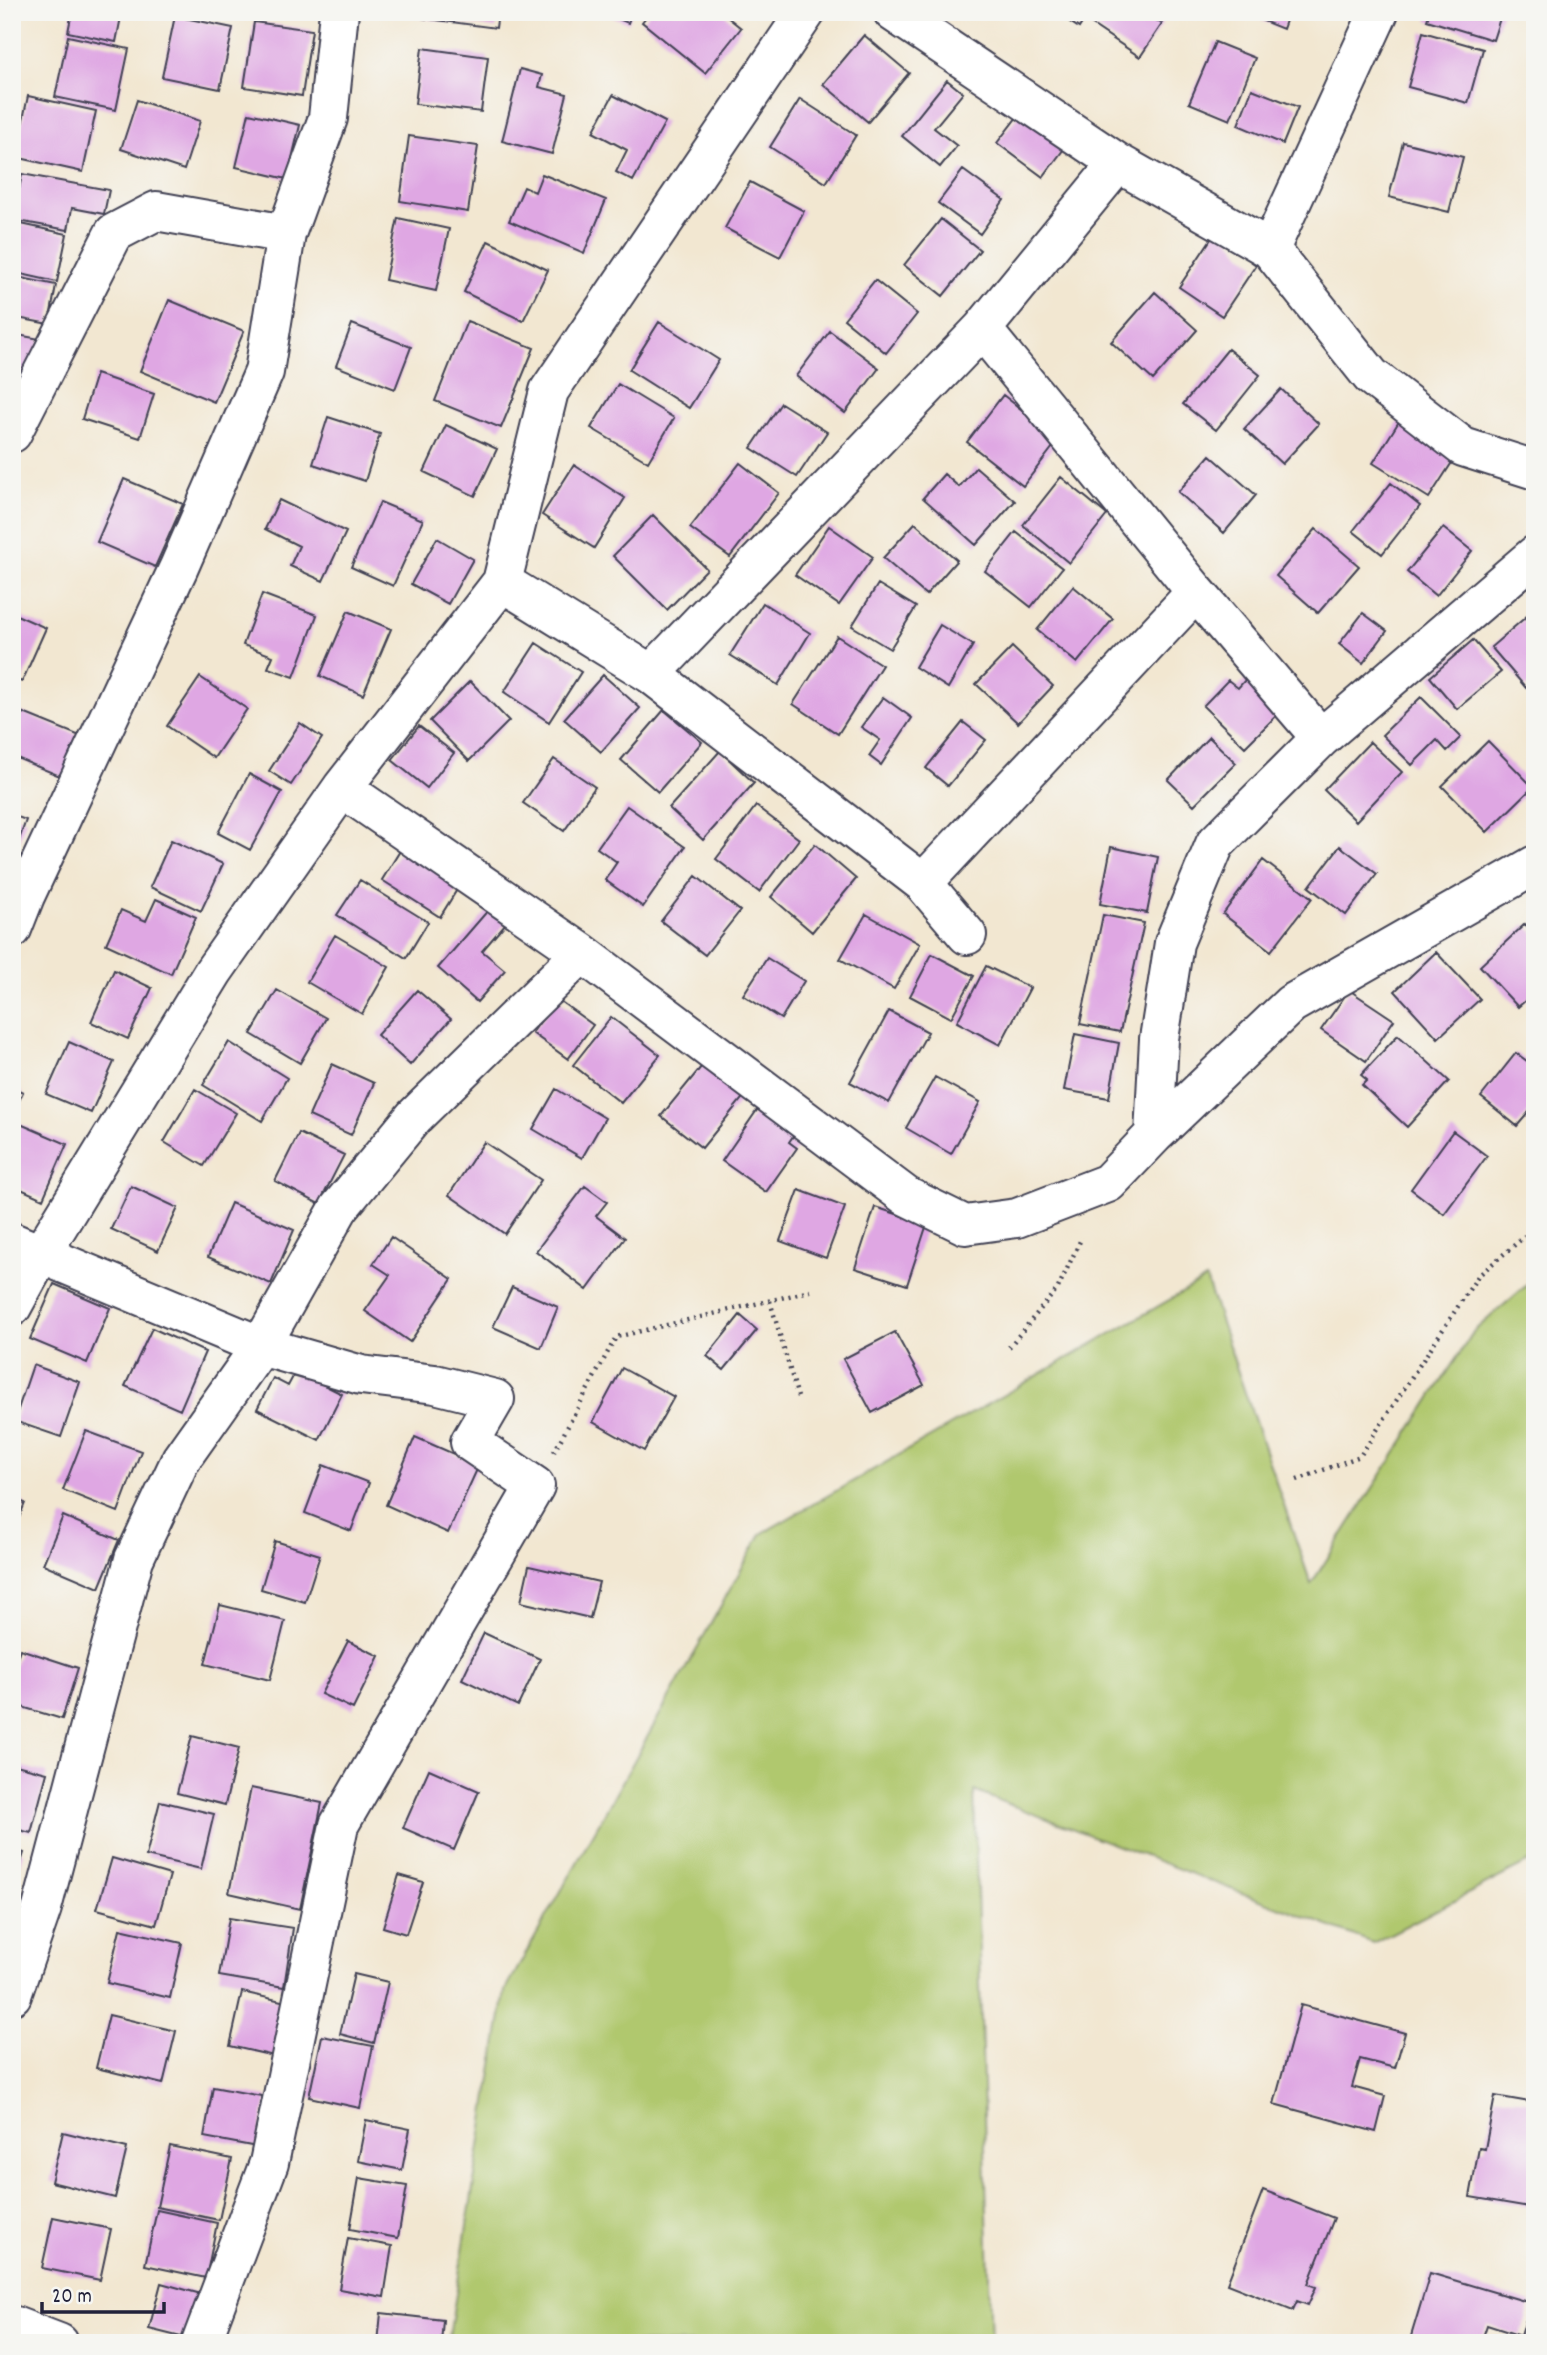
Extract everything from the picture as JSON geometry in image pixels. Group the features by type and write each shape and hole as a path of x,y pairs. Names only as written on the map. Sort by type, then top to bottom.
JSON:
{"street":[{"path":"12,929 179,567 264,372 286,234 328,118 340,12"},
{"path":"12,1307 27,1248 213,972 342,788 502,582 549,391 806,12"},
{"path":"893,12 1118,163 1270,249 1371,376 1463,447 1535,470"},
{"path":"1270,249 1379,12"},
{"path":"651,674 982,328 1118,163"},
{"path":"12,433 114,233 156,211 286,234"},
{"path":"982,328 1196,592 1321,738"},
{"path":"1154,1135 1159,1040 1174,943 1214,844 1321,738 1535,555"},
{"path":"502,582 651,674 923,883 967,935"},
{"path":"923,883 1196,592"},
{"path":"342,788 582,953 906,1196 965,1225 1017,1218 1108,1182 1291,1003 1535,865"},
{"path":"12,1995 42,1908 134,1559 181,1459 261,1346 339,1208 414,1117 582,953"},
{"path":"27,1248 261,1346 361,1375 435,1384 495,1399 470,1441 535,1486 339,1825 269,2162 201,2343"},
{"path":"12,2325 59,2343"}],"path":[{"path":"1297,1480 1360,1456 1478,1276 1531,1231 1535,1222"},
{"path":"1009,1347 1058,1288"},
{"path":"535,1486 616,1337 810,1291"},
{"path":"770,1300 798,1397"}],"green space":[{"path":"1535,1278 1535,1859 1373,1943 974,1791 991,2343 448,2343 505,1991 761,1534 1206,1279 1311,1584 1474,1331"}],"building":[{"path":"72,12 122,12 116,42 68,32"},
{"path":"414,12 498,12 496,28 413,17"},
{"path":"602,12 632,12 628,23"},
{"path":"650,12 721,12 741,28 705,73 642,22"},
{"path":"1055,12 1089,12 1079,28"},
{"path":"1099,12 1144,12 1162,24 1140,57 1091,24"},
{"path":"1241,12 1289,12 1283,29"},
{"path":"1430,12 1502,12 1493,40 1427,20"},
{"path":"175,16 233,28 220,89 162,77"},
{"path":"254,22 312,30 302,96 244,87"},
{"path":"1423,32 1483,49 1468,103 1408,87"},
{"path":"864,35 909,73 868,122 823,84"},
{"path":"68,36 129,49 116,110 55,97"},
{"path":"1215,42 1255,58 1230,120 1189,103"},
{"path":"422,48 488,57 481,112 415,104"},
{"path":"520,69 542,75 539,87 567,94 552,154 502,141"},
{"path":"947,80 963,93 934,128 957,146 940,167 902,136"},
{"path":"1252,89 1298,107 1283,144 1238,125"},
{"path":"613,95 665,122 633,181 616,172 627,150 593,132"},
{"path":"28,96 96,111 83,172 15,157"},
{"path":"800,99 856,135 826,183 770,147"},
{"path":"137,100 200,121 184,170 121,149"},
{"path":"1024,108 1069,142 1043,177 997,143"},
{"path":"249,113 300,125 287,179 236,167"},
{"path":"409,136 478,146 468,212 400,201"},
{"path":"1403,142 1463,157 1449,212 1389,197"},
{"path":"963,170 1004,200 980,234 938,203"},
{"path":"22,174 109,190 104,214 72,208 68,230 13,220"},
{"path":"542,174 606,200 584,253 509,221 524,187 535,192"},
{"path":"750,182 804,211 780,257 725,228"},
{"path":"398,218 449,229 436,291 385,280"},
{"path":"941,219 980,250 943,296 904,265"},
{"path":"12,222 67,234 57,282 12,272"},
{"path":"1219,227 1244,256 1256,265 1222,316 1179,287"},
{"path":"488,241 548,270 523,321 464,292"},
{"path":"12,276 56,285 49,324 12,317"},
{"path":"875,280 917,314 886,353 844,319"},
{"path":"1155,292 1197,330 1153,380 1111,342"},
{"path":"169,300 244,331 214,402 140,371"},
{"path":"467,321 534,348 501,428 435,401"},
{"path":"659,322 719,360 689,408 629,370"},
{"path":"352,324 411,347 395,389 336,366"},
{"path":"830,331 879,368 845,413 796,376"},
{"path":"12,334 40,339 31,381 12,377"},
{"path":"1228,349 1260,375 1216,430 1183,404"},
{"path":"96,374 154,394 140,438 82,419"},
{"path":"618,384 674,418 648,462 591,428"},
{"path":"1281,389 1319,424 1282,464 1244,429"},
{"path":"1003,395 1059,439 1023,486 967,442"},
{"path":"781,403 827,432 797,477 751,448"},
{"path":"1403,415 1460,450 1429,498 1373,463"},
{"path":"328,417 380,434 365,481 313,464"},
{"path":"446,425 497,449 475,496 424,472"},
{"path":"1210,455 1256,495 1224,533 1178,492"},
{"path":"740,463 779,493 730,557 690,528"},
{"path":"574,465 625,498 594,548 542,515"},
{"path":"976,467 1015,501 976,545 923,498 944,474 959,487"},
{"path":"1061,477 1107,515 1069,563 1023,525"},
{"path":"124,479 183,504 155,567 97,542"},
{"path":"1391,483 1420,506 1382,554 1353,531"},
{"path":"279,500 346,532 323,581 290,566 299,546 265,529"},
{"path":"380,502 423,520 393,586 351,567"},
{"path":"653,515 707,569 667,610 613,556"},
{"path":"915,523 957,560 926,595 883,558"},
{"path":"829,526 873,557 839,605 795,575"},
{"path":"1443,528 1472,551 1436,596 1407,572"},
{"path":"1316,529 1359,566 1318,613 1276,576"},
{"path":"1016,532 1062,568 1031,607 985,571"},
{"path":"437,538 473,559 448,604 411,584"},
{"path":"878,584 916,607 890,649 852,626"},
{"path":"1073,586 1113,619 1077,663 1037,630"},
{"path":"262,594 317,615 294,677 268,668 273,656 243,645"},
{"path":"763,603 810,633 778,685 730,655"},
{"path":"1535,609 1535,680 1526,688 1491,647"},
{"path":"348,611 391,629 363,695 320,676"},
{"path":"12,613 46,628 22,682 12,678"},
{"path":"1363,613 1387,631 1363,663 1339,644"},
{"path":"940,625 973,645 948,688 915,667"},
{"path":"837,636 882,665 838,734 793,704"},
{"path":"1473,640 1501,672 1457,709 1430,677"},
{"path":"536,643 581,672 549,722 504,692"},
{"path":"1012,647 1053,686 1018,723 976,684"},
{"path":"603,675 640,708 601,752 564,719"},
{"path":"200,677 247,709 214,758 167,726"},
{"path":"1246,679 1280,712 1245,747 1203,706 1228,680 1238,688"},
{"path":"470,681 509,721 469,761 430,721"},
{"path":"883,697 912,718 881,765 869,756 880,740 861,727"},
{"path":"1421,697 1461,737 1447,751 1437,740 1412,765 1382,735"},
{"path":"664,710 702,742 658,792 621,760"},
{"path":"21,712 85,738 67,779 12,756 12,733"},
{"path":"963,722 986,740 948,786 926,768"},
{"path":"300,723 322,738 291,785 269,771"},
{"path":"419,726 454,753 427,788 392,760"},
{"path":"1209,737 1236,763 1194,805 1168,780"},
{"path":"1488,741 1533,787 1487,832 1442,786"},
{"path":"1370,742 1402,772 1356,821 1324,790"},
{"path":"720,751 754,783 703,840 669,808"},
{"path":"554,759 595,787 564,831 523,803"},
{"path":"249,774 282,792 250,850 218,833"},
{"path":"627,806 685,847 643,907 605,880 617,862 597,848"},
{"path":"756,806 799,839 759,892 716,859"},
{"path":"12,815 26,820 13,857 12,857"},
{"path":"408,838 466,875 440,917 382,880"},
{"path":"171,840 223,864 201,911 150,887"},
{"path":"815,844 856,879 812,932 771,897"},
{"path":"1340,846 1377,874 1346,915 1309,887"},
{"path":"1111,847 1158,857 1147,913 1100,904"},
{"path":"1263,860 1312,898 1271,951 1223,914"},
{"path":"696,876 740,911 705,955 661,921"},
{"path":"360,880 428,922 406,958 337,915"},
{"path":"156,899 196,917 171,974 106,944 121,910 146,921"},
{"path":"490,908 506,923 482,951 505,970 477,1002 438,968"},
{"path":"866,914 920,944 894,989 840,959"},
{"path":"1103,915 1144,923 1120,1032 1080,1024"},
{"path":"1525,924 1535,934 1535,992 1518,1007 1480,966"},
{"path":"335,935 389,967 362,1014 307,982"},
{"path":"1436,952 1480,999 1438,1038 1395,991"},
{"path":"932,954 974,976 951,1018 910,996"},
{"path":"767,958 804,981 781,1019 743,995"},
{"path":"986,966 1030,988 1000,1045 957,1022"},
{"path":"114,970 152,988 128,1039 91,1022"},
{"path":"277,990 326,1018 300,1063 251,1034"},
{"path":"417,990 451,1019 410,1065 377,1035"},
{"path":"1349,990 1394,1020 1366,1061 1321,1030"},
{"path":"557,999 593,1025 568,1059 532,1033"},
{"path":"889,1011 928,1032 889,1103 850,1082"},
{"path":"611,1017 660,1055 621,1103 573,1065"},
{"path":"1075,1034 1119,1043 1109,1098 1064,1090"},
{"path":"1398,1035 1449,1081 1407,1127 1362,1085 1367,1080 1361,1075"},
{"path":"69,1042 114,1062 91,1113 46,1094"},
{"path":"229,1042 287,1078 262,1121 203,1085"},
{"path":"1516,1053 1535,1067 1535,1105 1517,1126 1481,1097"},
{"path":"710,1056 750,1089 702,1148 661,1116"},
{"path":"332,1064 374,1083 351,1135 309,1116"},
{"path":"935,1077 980,1102 951,1154 906,1128"},
{"path":"12,1087 23,1092 12,1116"},
{"path":"195,1089 236,1113 204,1166 164,1142"},
{"path":"556,1089 605,1118 582,1158 533,1129"},
{"path":"764,1100 800,1126 789,1142 797,1148 766,1192 722,1161"},
{"path":"18,1123 67,1144 43,1199 12,1185 12,1135"},
{"path":"1453,1131 1487,1156 1444,1214 1411,1189"},
{"path":"299,1133 344,1155 319,1204 275,1181"},
{"path":"484,1142 541,1180 505,1234 449,1195"},
{"path":"131,1186 178,1208 158,1251 111,1229"},
{"path":"585,1186 607,1202 596,1216 625,1238 587,1290 536,1251"},
{"path":"799,1190 845,1207 826,1258 780,1241"},
{"path":"231,1203 294,1230 271,1284 208,1257"},
{"path":"875,1207 927,1224 907,1285 855,1268"},
{"path":"391,1237 452,1279 410,1342 365,1311 390,1275 373,1264"},
{"path":"54,1284 110,1308 87,1363 30,1339"},
{"path":"512,1287 558,1307 541,1348 493,1327"},
{"path":"740,1315 757,1330 724,1370 707,1356"},
{"path":"152,1328 205,1352 180,1410 125,1386"},
{"path":"895,1332 924,1385 872,1413 843,1359"},
{"path":"33,1365 80,1382 61,1437 14,1421"},
{"path":"622,1368 674,1397 644,1451 593,1422"},
{"path":"296,1371 342,1394 319,1440 257,1409 273,1378 288,1386"},
{"path":"86,1431 141,1451 118,1512 63,1490"},
{"path":"415,1437 479,1465 448,1533 386,1505"},
{"path":"323,1465 369,1483 351,1531 305,1513"},
{"path":"12,1498 25,1503 12,1535"},
{"path":"63,1516 119,1540 99,1588 43,1564"},
{"path":"275,1541 320,1555 305,1602 261,1589"},
{"path":"529,1566 599,1582 590,1618 521,1602"},
{"path":"220,1605 285,1621 270,1680 205,1664"},
{"path":"484,1633 540,1659 518,1706 462,1679"},
{"path":"348,1641 379,1656 353,1709 321,1694"},
{"path":"20,1649 78,1668 62,1719 12,1704 12,1672"},
{"path":"192,1736 239,1748 225,1805 177,1793"},
{"path":"12,1764 47,1773 31,1833 12,1828"},
{"path":"429,1769 479,1791 454,1850 403,1828"},
{"path":"251,1788 322,1803 300,1909 229,1893"},
{"path":"160,1801 214,1814 201,1869 146,1856"},
{"path":"12,1849 24,1853 13,1888 12,1888"},
{"path":"112,1858 170,1875 156,1925 97,1909"},
{"path":"399,1875 423,1882 406,1934 383,1927"},
{"path":"229,1918 293,1928 284,1987 219,1976"},
{"path":"120,1929 182,1943 170,1998 107,1983"},
{"path":"354,1974 388,1982 374,2043 340,2034"},
{"path":"242,1992 286,2002 274,2056 230,2046"},
{"path":"1301,2005 1405,2033 1395,2068 1360,2059 1352,2087 1385,2096 1376,2132 1274,2104"},
{"path":"109,2015 176,2031 163,2084 96,2068"},
{"path":"322,2036 373,2046 360,2108 309,2097"},
{"path":"213,2087 267,2097 257,2147 204,2137"},
{"path":"1495,2096 1535,2103 1535,2208 1470,2197 1479,2148 1485,2149"},
{"path":"366,2120 410,2129 402,2170 358,2161"},
{"path":"63,2132 127,2148 115,2198 51,2182"},
{"path":"170,2146 232,2159 219,2220 157,2207"},
{"path":"359,2178 407,2186 398,2238 350,2229"},
{"path":"1263,2190 1334,2218 1308,2284 1316,2287 1308,2305 1297,2301 1293,2310 1227,2284"},
{"path":"157,2210 217,2223 206,2278 145,2265"},
{"path":"53,2217 111,2229 100,2280 42,2268"},
{"path":"348,2238 392,2246 384,2297 339,2289"},
{"path":"1430,2273 1531,2303 1521,2336 1487,2325 1481,2343 1409,2343"},
{"path":"161,2283 201,2294 189,2339 149,2329"},
{"path":"381,2313 443,2320 441,2343 378,2343"}]}
